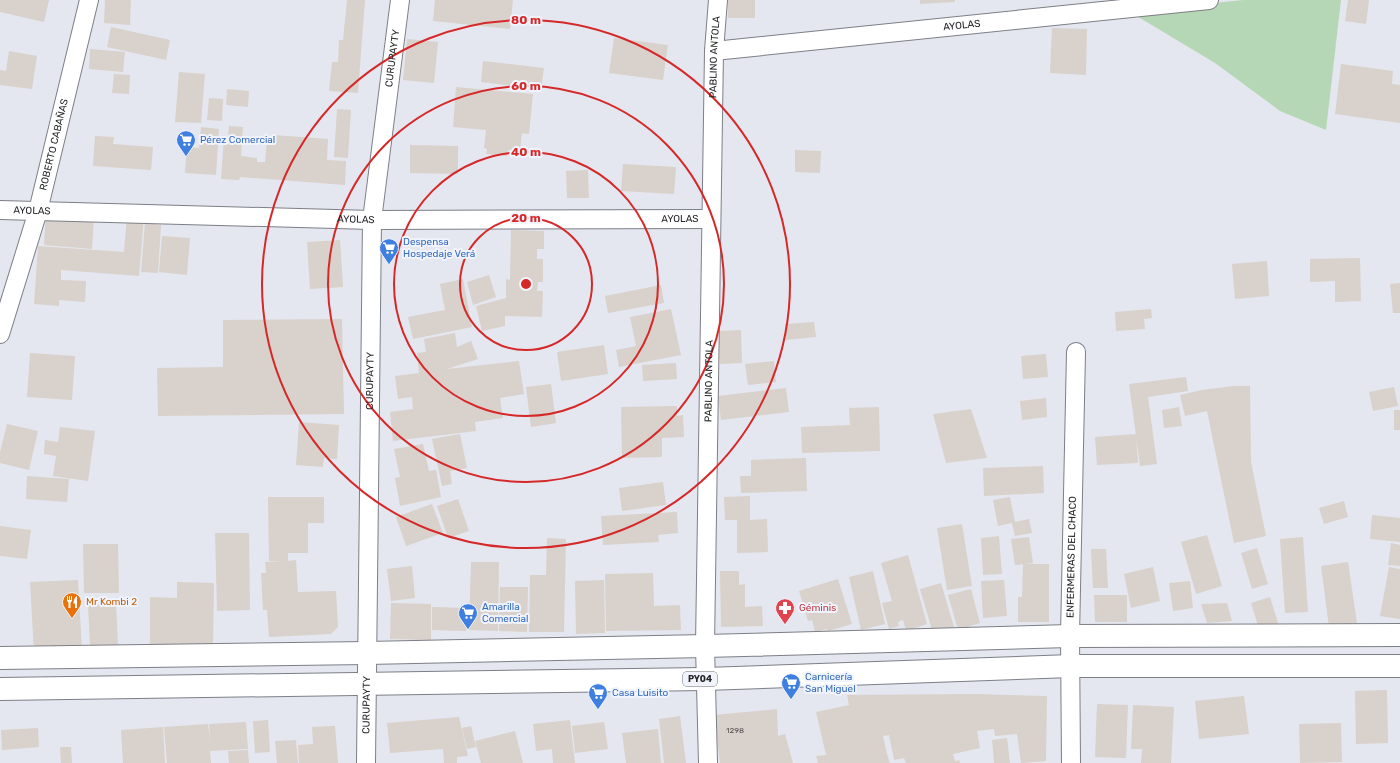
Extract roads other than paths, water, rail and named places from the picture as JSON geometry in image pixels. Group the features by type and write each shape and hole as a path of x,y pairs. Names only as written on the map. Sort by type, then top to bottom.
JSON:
{"main road":[{"path":"0,658 367,653 1070,636 1400,635"},
{"name":"PY04","path":"0,688 705,679 1071,666 1400,666"}],"street":[{"name":"ROBERTO CABAÑAS","path":"0,334 38,212 89,0"},
{"name":"CURUPAYTY","path":"366,763 372,220 400,0"},
{"name":"PABLINO ANTOLA","path":"708,763 705,646 714,51 718,0"},
{"name":"AYOLAS","path":"714,51 1209,0"},
{"name":"AYOLAS","path":"0,210 372,220 711,219"},
{"name":"ENFERMERAS DEL CHACO","path":"1071,763 1070,636 1076,352"}],"place":[{"name":"Pérez Comercial","path":"186,157"},
{"name":"Despensa Hospedaje Verá","path":"389,265"},
{"name":"Mr Kombi 2","path":"72,619"},
{"name":"Géminis","path":"785,625"},
{"name":"Amarilla Comercial","path":"468,630"},
{"name":"Carnicería San Miguel","path":"791,700"},
{"name":"Casa Luisito","path":"598,710"}]}
